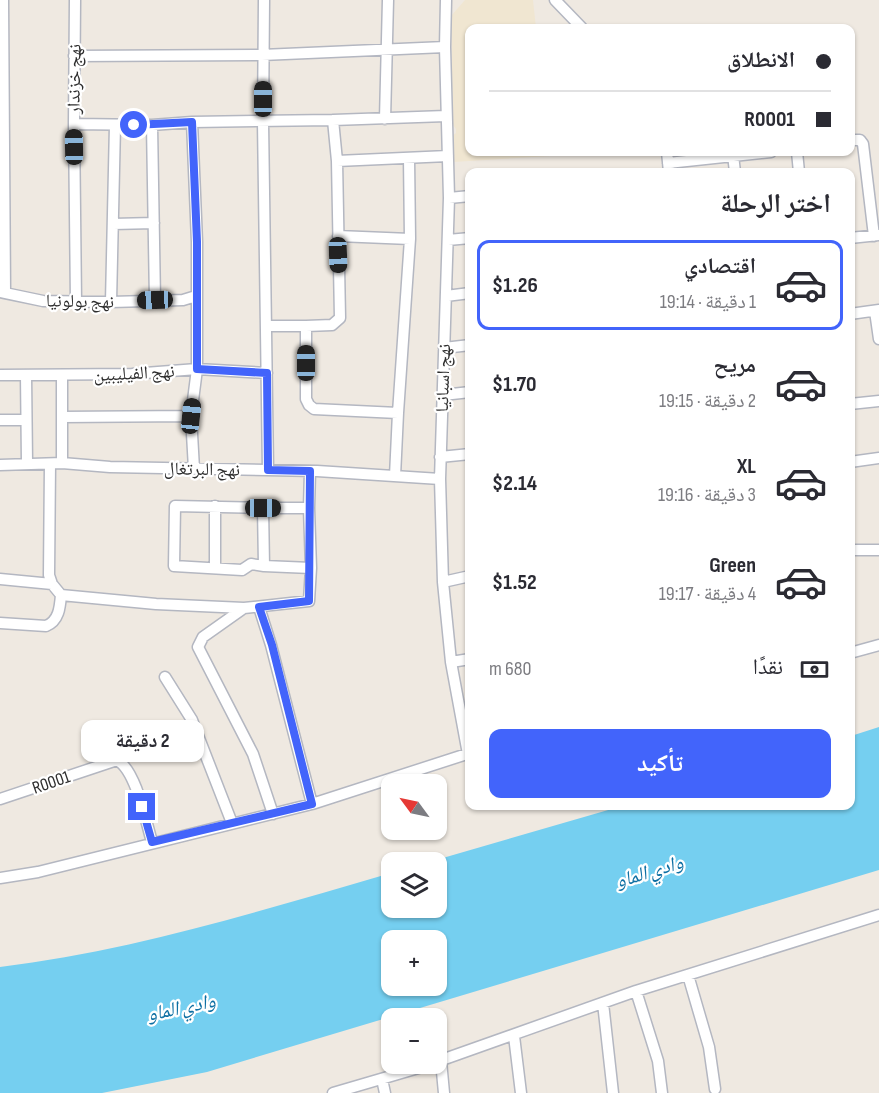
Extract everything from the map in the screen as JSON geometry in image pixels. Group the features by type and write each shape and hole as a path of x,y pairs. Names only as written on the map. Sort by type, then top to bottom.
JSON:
{"street":[{"path":"2,292 3,0"},
{"name":"نهج خزندار","path":"75,0 76,302"},
{"path":"264,0 262,55 268,470"},
{"path":"385,119 388,0"},
{"name":"نهج اسبانيا","path":"446,0 449,198 440,479 443,582 451,662 465,733"},
{"path":"555,0 578,24"},
{"path":"74,56 262,55 445,47"},
{"path":"74,124 152,125 446,116"},
{"path":"266,326 333,325 340,318 337,161 333,120"},
{"path":"192,122 197,242 197,369 191,416 194,469"},
{"path":"111,302 115,125"},
{"path":"152,125 155,300"},
{"path":"855,140 860,140 863,144 876,236 855,238"},
{"path":"337,161 448,156"},
{"path":"668,162 724,156"},
{"path":"395,476 410,239 409,158"},
{"path":"449,198 465,196"},
{"path":"113,224 154,223"},
{"path":"338,236 410,239"},
{"path":"448,240 465,238"},
{"name":"نهج بولونيا","path":"2,292 27,299 76,302 188,299 196,296"},
{"path":"446,296 465,294"},
{"path":"855,313 877,310 879,339"},
{"path":"306,326 306,399 309,405 314,409 398,413"},
{"path":"444,348 465,346"},
{"name":"نهج الفيليبين","path":"0,375 132,374 197,369 267,373"},
{"path":"26,375 27,464"},
{"path":"0,623 46,626 52,624 60,609 61,595 52,584 49,575 56,464 62,417 62,375"},
{"path":"443,395 465,393"},
{"path":"855,403 879,401"},
{"path":"62,417 191,416"},
{"path":"0,420 25,420"},
{"path":"440,457 465,454"},
{"path":"855,461 879,458"},
{"name":"نهج البرتغال","path":"0,465 56,464 310,471 440,479"},
{"path":"61,595 156,604 244,608 309,601 310,471"},
{"path":"309,508 175,506 174,566 242,570 251,564 310,567"},
{"path":"215,506 215,568"},
{"path":"263,508 264,566"},
{"path":"855,550 879,550"},
{"path":"443,582 465,577"},
{"path":"0,579 52,584"},
{"path":"259,607 272,645 312,804"},
{"path":"244,608 202,637 198,647 252,754 273,814"},
{"path":"855,652 879,645"},
{"path":"451,662 465,661"},
{"path":"165,677 192,720 232,823"},
{"path":"0,878 38,872 312,804 465,754"},
{"name":"R0001","path":"0,799 117,760 125,766 137,792 152,842"},
{"path":"447,1058 636,991 879,915"},
{"path":"688,975 709,1047 715,1089"},
{"path":"636,991 658,1060 662,1093"},
{"path":"603,1003 612,1093"},
{"path":"514,1036 521,1093"},
{"path":"333,1093 398,1074"},
{"path":"439,1074 444,1093"},
{"path":"382,1079 385,1093"}],"shaded area":[{"path":"465,0 533,0 536,24 465,24 465,156 550,156 453,162 452,136 456,133 456,129 453,125 451,16"}],"water":[{"name":"وادي الماو","path":"879,727 879,870 420,1008 381,1008 381,1020 207,1072 102,1093 0,1093 0,967 99,951 246,915 381,876 381,918 447,918 447,857 608,810 855,810 855,735"}],"route":[{"path":"134,125 192,122 197,242 197,369 267,373 268,470 310,471 309,601 259,607 272,645 312,804 152,842 142,807"}]}
